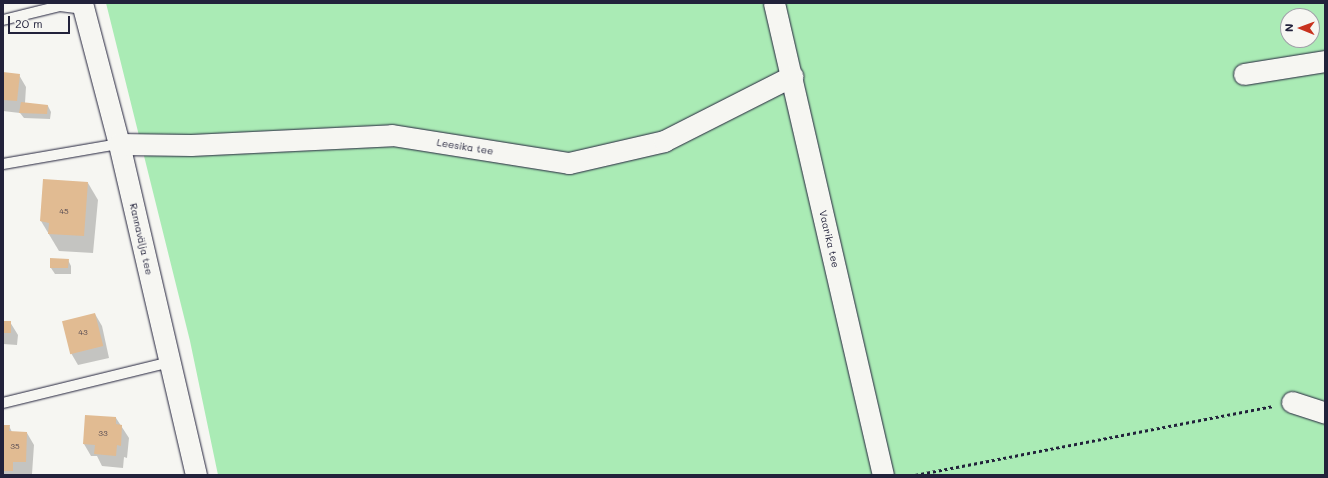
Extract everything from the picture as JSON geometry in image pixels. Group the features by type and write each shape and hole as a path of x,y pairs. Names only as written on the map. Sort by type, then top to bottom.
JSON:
{"street":[{"name":"Vaarika tee","path":"774,3 883,475"},
{"name":"Rannavälja tee","path":"83,6 119,144 196,475"},
{"path":"1244,74 1325,61"},
{"name":"Leesika tee","path":"119,144 191,145 392,135 569,164 664,141 792,76"},
{"path":"1292,402 1325,413"}],"lane":[{"path":"3,20 60,6 83,6"},
{"path":"3,164 119,144"},
{"path":"3,403 170,362"}],"path":[{"path":"915,475 1292,402"}],"green space":[{"path":"106,3 1325,3 1325,475 218,475 190,341"}],"building":[{"path":"3,72 20,74 17,101 3,100"},
{"path":"21,102 48,105 47,114 19,113"},
{"path":"43,179 88,182 84,236 48,234 49,223 40,221"},
{"path":"50,258 69,259 68,268 50,268"},
{"path":"95,313 103,346 70,354 62,321"},
{"path":"3,321 11,321 11,333 3,333"},
{"path":"85,415 116,417 116,424 122,425 121,446 117,445 116,456 94,454 95,445 83,444"},
{"path":"3,425 10,425 9,431 27,432 26,462 13,462 13,471 3,471"}]}
